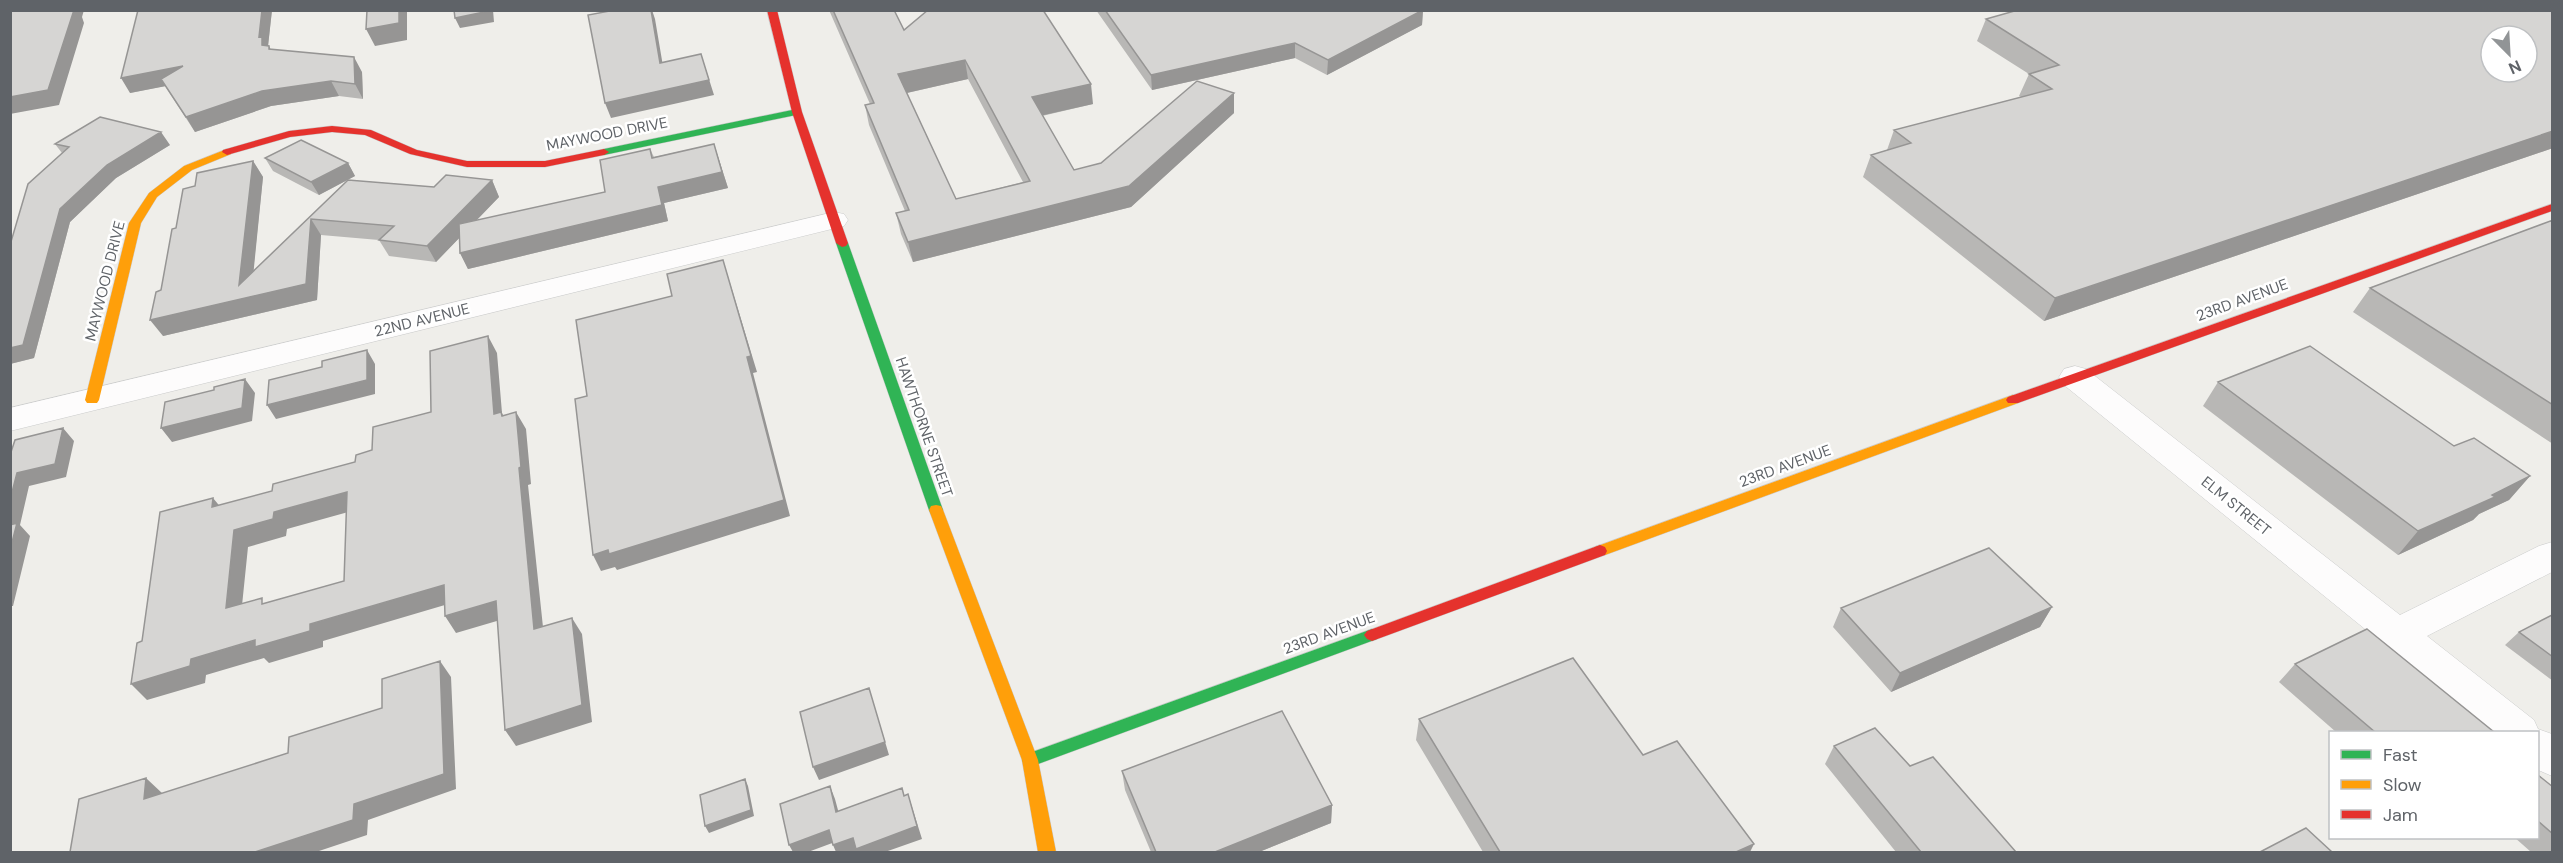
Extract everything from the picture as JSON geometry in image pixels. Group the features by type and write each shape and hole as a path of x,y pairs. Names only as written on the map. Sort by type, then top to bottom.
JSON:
{"street":[{"name":"HAWTHORNE STREET","path":"772,10 797,112 834,220 956,567 1030,760 1047,852"},
{"name":"MAYWOOD DRIVE","path":"92,400 135,223 153,195 188,168 240,147 289,134 332,129 367,132 414,152 467,164 545,164 797,112"},
{"name":"23RD AVENUE","path":"1030,760 2075,377 2553,207"},
{"name":"22ND AVENUE","path":"10,420 834,220"},
{"name":"ELM STREET","path":"2075,377 2519,731"},
{"path":"2396,634 2553,556"},
{"path":"2539,747 2553,758"}],"building":[{"path":"10,10 74,10 48,90 10,97"},
{"path":"138,10 262,10 259,37 262,36 262,45 269,46 269,49 354,57 355,84 331,81 262,91 186,117 161,79 183,66 121,78"},
{"path":"367,10 399,10 399,23 366,29"},
{"path":"454,10 489,10 489,11 455,18"},
{"path":"615,10 651,10 660,63 701,54 709,80 605,103 588,15"},
{"path":"833,10 894,10 904,30 928,10 1043,10 1091,84 1032,97 1074,170 1101,163 1197,81 1234,93 1129,186 908,242 896,213 909,210 865,105 874,103","holes":["965,60 1030,181 956,199 898,74"]},
{"path":"1105,10 1423,10 1328,60 1295,43 1151,75"},
{"path":"2018,10 2553,10 2553,131 2055,298 1871,155 1911,143 1894,130 2052,89 2029,74 2059,65 1986,19"},
{"path":"100,117 161,132 107,165 60,209 23,345 10,348 10,245 28,184 69,147 55,144"},
{"path":"301,140 348,163 311,182 265,158"},
{"path":"714,144 722,172 658,187 662,205 460,253 459,224 605,192 600,160 650,149 652,158"},
{"path":"253,161 239,285 348,180 434,187 446,175 492,180 427,246 379,240 394,226 311,219 306,284 150,320 156,292 161,290 172,229 176,228 183,189 195,186 197,173"},
{"path":"2553,220 2553,405 2370,288"},
{"path":"723,260 751,356 747,357 784,500 609,554 608,550 593,555 575,399 587,396 576,320 672,296 667,274"},
{"path":"488,336 494,414 501,412 502,416 516,412 534,629 572,618 582,705 505,730 496,601 445,616 444,585 310,624 310,631 255,647 255,640 191,659 190,666 131,684 137,643 142,641 160,512 213,498 212,507 272,491 273,484 355,462 356,455 372,450 373,427 431,412 430,351","holes":["347,492 344,581 262,604 262,598 226,608 234,530 273,519 274,512"]},
{"path":"2310,346 2454,446 2474,438 2530,476 2492,495 2495,497 2418,531 2218,382"},
{"path":"367,350 367,380 267,405 269,380 322,367 322,361"},
{"path":"245,379 242,408 161,428 165,402 214,390 214,387"},
{"path":"63,428 55,464 17,473 10,500 10,455 15,440"},
{"path":"17,523 10,550 10,525"},
{"path":"1989,548 2052,607 1900,673 1841,608"},
{"path":"2553,615 2553,657 2519,632"},
{"path":"2367,629 2493,731 2374,731 2295,664"},
{"path":"1573,658 1643,755 1677,741 1754,844 1736,852 1500,852 1419,719"},
{"path":"440,661 444,774 354,804 353,820 255,852 70,852 79,799 146,778 144,799 288,753 289,737 382,708 382,679"},
{"path":"869,688 885,742 813,767 800,712"},
{"path":"1282,711 1332,805 1215,852 1156,852 1122,771"},
{"path":"1875,728 1910,766 1933,757 2016,852 1921,852 1834,746"},
{"path":"2539,776 2553,787 2553,834 2539,822"},
{"path":"745,779 751,810 705,826 700,795"},
{"path":"830,786 836,812 902,788 904,796 908,794 917,826 856,849 853,838 833,845 829,830 789,845 780,804"},
{"path":"2306,828 2332,852 2260,852"}],"traffic: fast":[{"path":"604,152 797,112"},
{"path":"842,243 936,510"},
{"path":"1030,760 1372,635"}],"traffic: slow":[{"path":"92,400 135,223 153,195 188,168 227,152"},
{"path":"1600,551 2013,400"},
{"path":"936,510 1030,760 1047,852"}],"traffic: jam":[{"path":"772,10 797,112 842,243"},
{"path":"227,152 289,134 332,129 367,132 414,152 467,164 545,164 604,152"},
{"path":"2013,400 2552,207"},
{"path":"1372,635 1600,551"}]}
